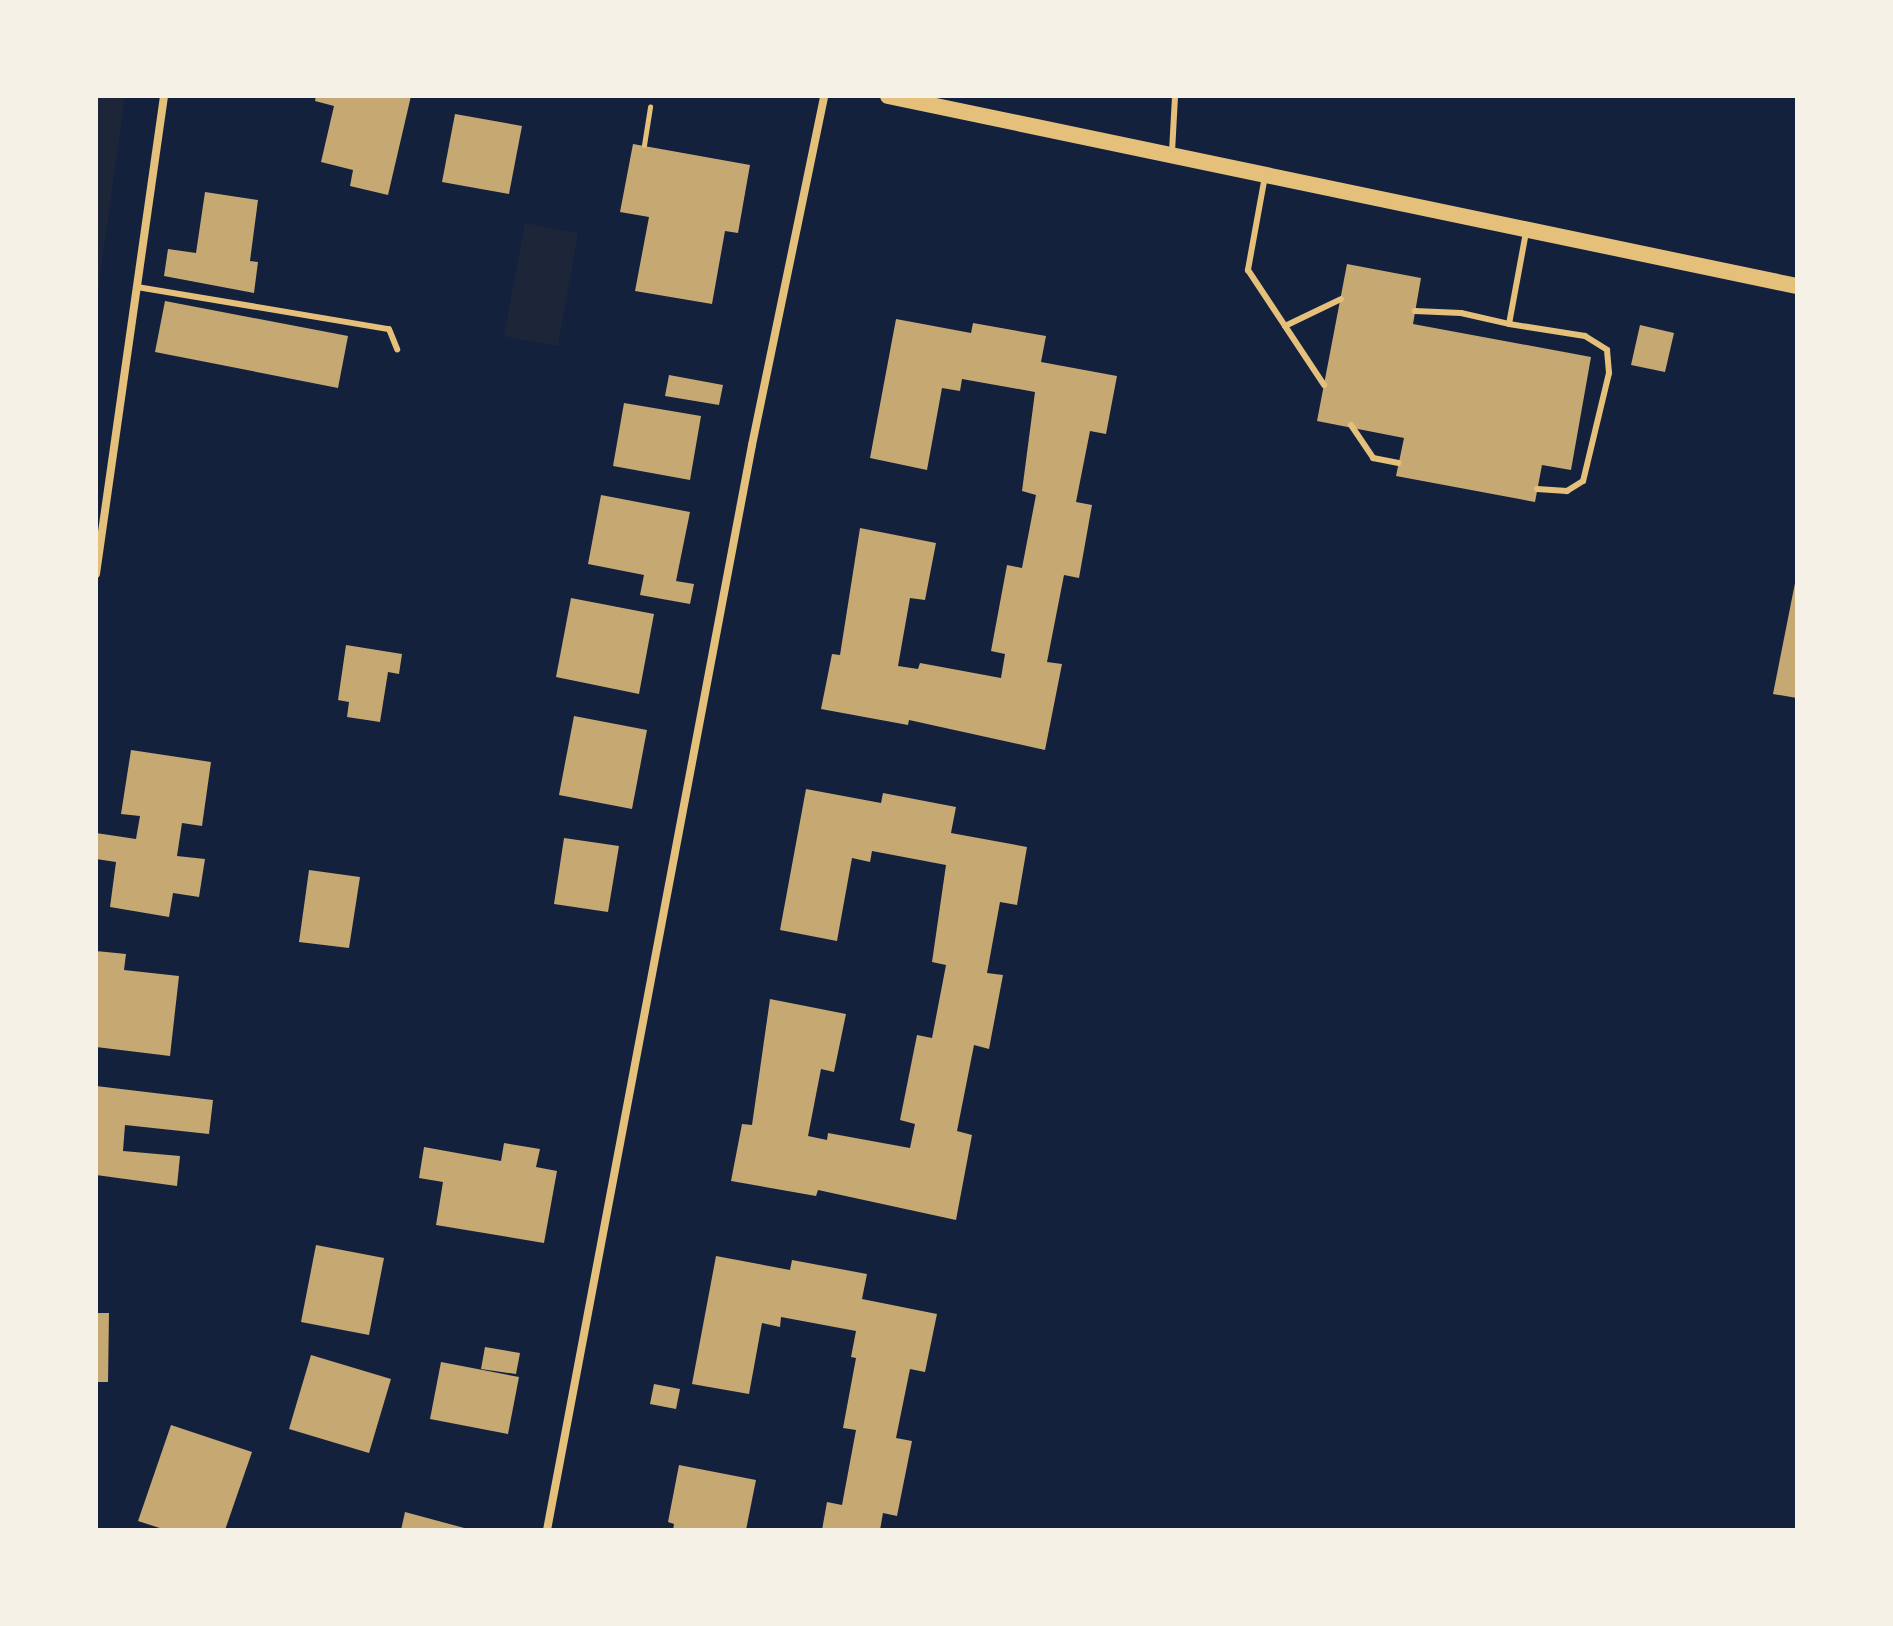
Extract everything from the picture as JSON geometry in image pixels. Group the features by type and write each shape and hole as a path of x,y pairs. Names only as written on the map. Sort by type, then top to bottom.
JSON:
{"main road":[{"path":"888,96 1797,286"}],"street":[{"path":"96,574 164,96"},
{"path":"547,1530 752,445 824,96"}],"lane":[{"path":"1172,156 1175,96"},
{"path":"1265,176 1248,270 1324,385"},
{"path":"1509,324 1526,230"},
{"path":"137,287 389,329 397,349"},
{"path":"1285,326 1341,299"},
{"path":"1415,311 1461,313 1585,336 1607,350 1609,373 1583,481 1567,491 1537,489"},
{"path":"1351,425 1373,458 1399,463"}],"path":[{"path":"644,145 650,106"}],"shaded area":[{"path":"96,96 125,96 96,305"},
{"path":"525,223 578,233 558,346 504,336"}],"building":[{"path":"316,96 411,96 388,195 350,186 353,170 321,162 334,106 315,101"},
{"path":"455,114 522,126 509,194 442,182"},
{"path":"633,144 750,165 738,233 725,231 712,304 635,291 649,217 620,212"},
{"path":"205,192 258,200 250,261 258,262 254,293 164,276 168,249 196,253"},
{"path":"1347,264 1421,278 1413,324 1591,357 1571,470 1542,465 1535,502 1396,476 1404,438 1317,421"},
{"path":"165,301 348,336 338,388 155,352"},
{"path":"896,319 971,333 973,323 1046,336 1041,362 1117,376 1106,434 1090,431 1076,502 1092,505 1079,578 1064,575 1047,662 1062,664 1045,750 909,720 908,725 821,709 832,654 840,655 860,528 936,543 925,600 910,598 898,666 918,669 920,663 1001,678 1005,654 991,651 1007,565 1022,568 1036,495 1022,491 1035,392 962,379 960,391 942,388 927,470 870,458"},
{"path":"1640,325 1674,333 1665,372 1631,365"},
{"path":"669,375 723,385 719,405 665,396"},
{"path":"624,403 701,416 690,480 613,466"},
{"path":"601,495 690,512 676,581 694,584 690,604 640,595 644,575 588,564"},
{"path":"1797,578 1797,698 1773,694"},
{"path":"571,598 654,614 639,694 556,677"},
{"path":"346,645 402,654 399,674 388,672 380,722 347,717 349,702 338,700"},
{"path":"574,716 647,730 632,809 559,795"},
{"path":"131,750 211,762 202,826 182,823 177,856 205,859 199,897 173,893 169,917 110,907 116,862 96,859 96,833 136,839 140,816 121,814"},
{"path":"806,789 881,803 883,793 956,807 951,833 1027,847 1017,905 1000,902 987,973 1003,975 989,1049 974,1045 957,1131 972,1135 956,1220 818,1190 816,1196 731,1181 742,1124 752,1125 770,999 846,1014 834,1072 821,1069 808,1136 827,1140 828,1133 910,1148 915,1124 900,1120 917,1035 932,1038 946,965 932,962 946,865 872,851 870,862 852,858 837,941 780,930"},
{"path":"564,838 619,846 608,912 554,904"},
{"path":"309,870 360,877 349,948 299,942"},
{"path":"96,951 126,954 124,970 179,976 170,1056 96,1047"},
{"path":"96,1086 213,1100 209,1134 125,1125 123,1151 180,1156 177,1186 96,1175"},
{"path":"504,1143 540,1149 536,1167 557,1171 544,1243 436,1225 443,1182 419,1178 424,1147 501,1161"},
{"path":"316,1245 384,1258 369,1335 301,1322"},
{"path":"716,1256 790,1270 792,1260 867,1274 862,1299 937,1314 925,1372 910,1369 896,1438 912,1441 897,1516 883,1513 880,1530 822,1530 827,1502 842,1505 856,1430 843,1428 856,1358 851,1357 856,1331 781,1317 780,1327 762,1323 749,1394 692,1384"},
{"path":"96,1313 109,1313 108,1382 96,1382"},
{"path":"485,1347 520,1353 516,1374 481,1369"},
{"path":"311,1355 391,1379 369,1453 289,1429"},
{"path":"441,1362 519,1377 508,1434 430,1419"},
{"path":"654,1384 680,1389 676,1409 650,1404"},
{"path":"171,1425 252,1452 225,1530 166,1530 138,1521"},
{"path":"679,1465 756,1480 746,1530 673,1530 674,1524 668,1522"},
{"path":"405,1512 468,1529 401,1530"}]}
